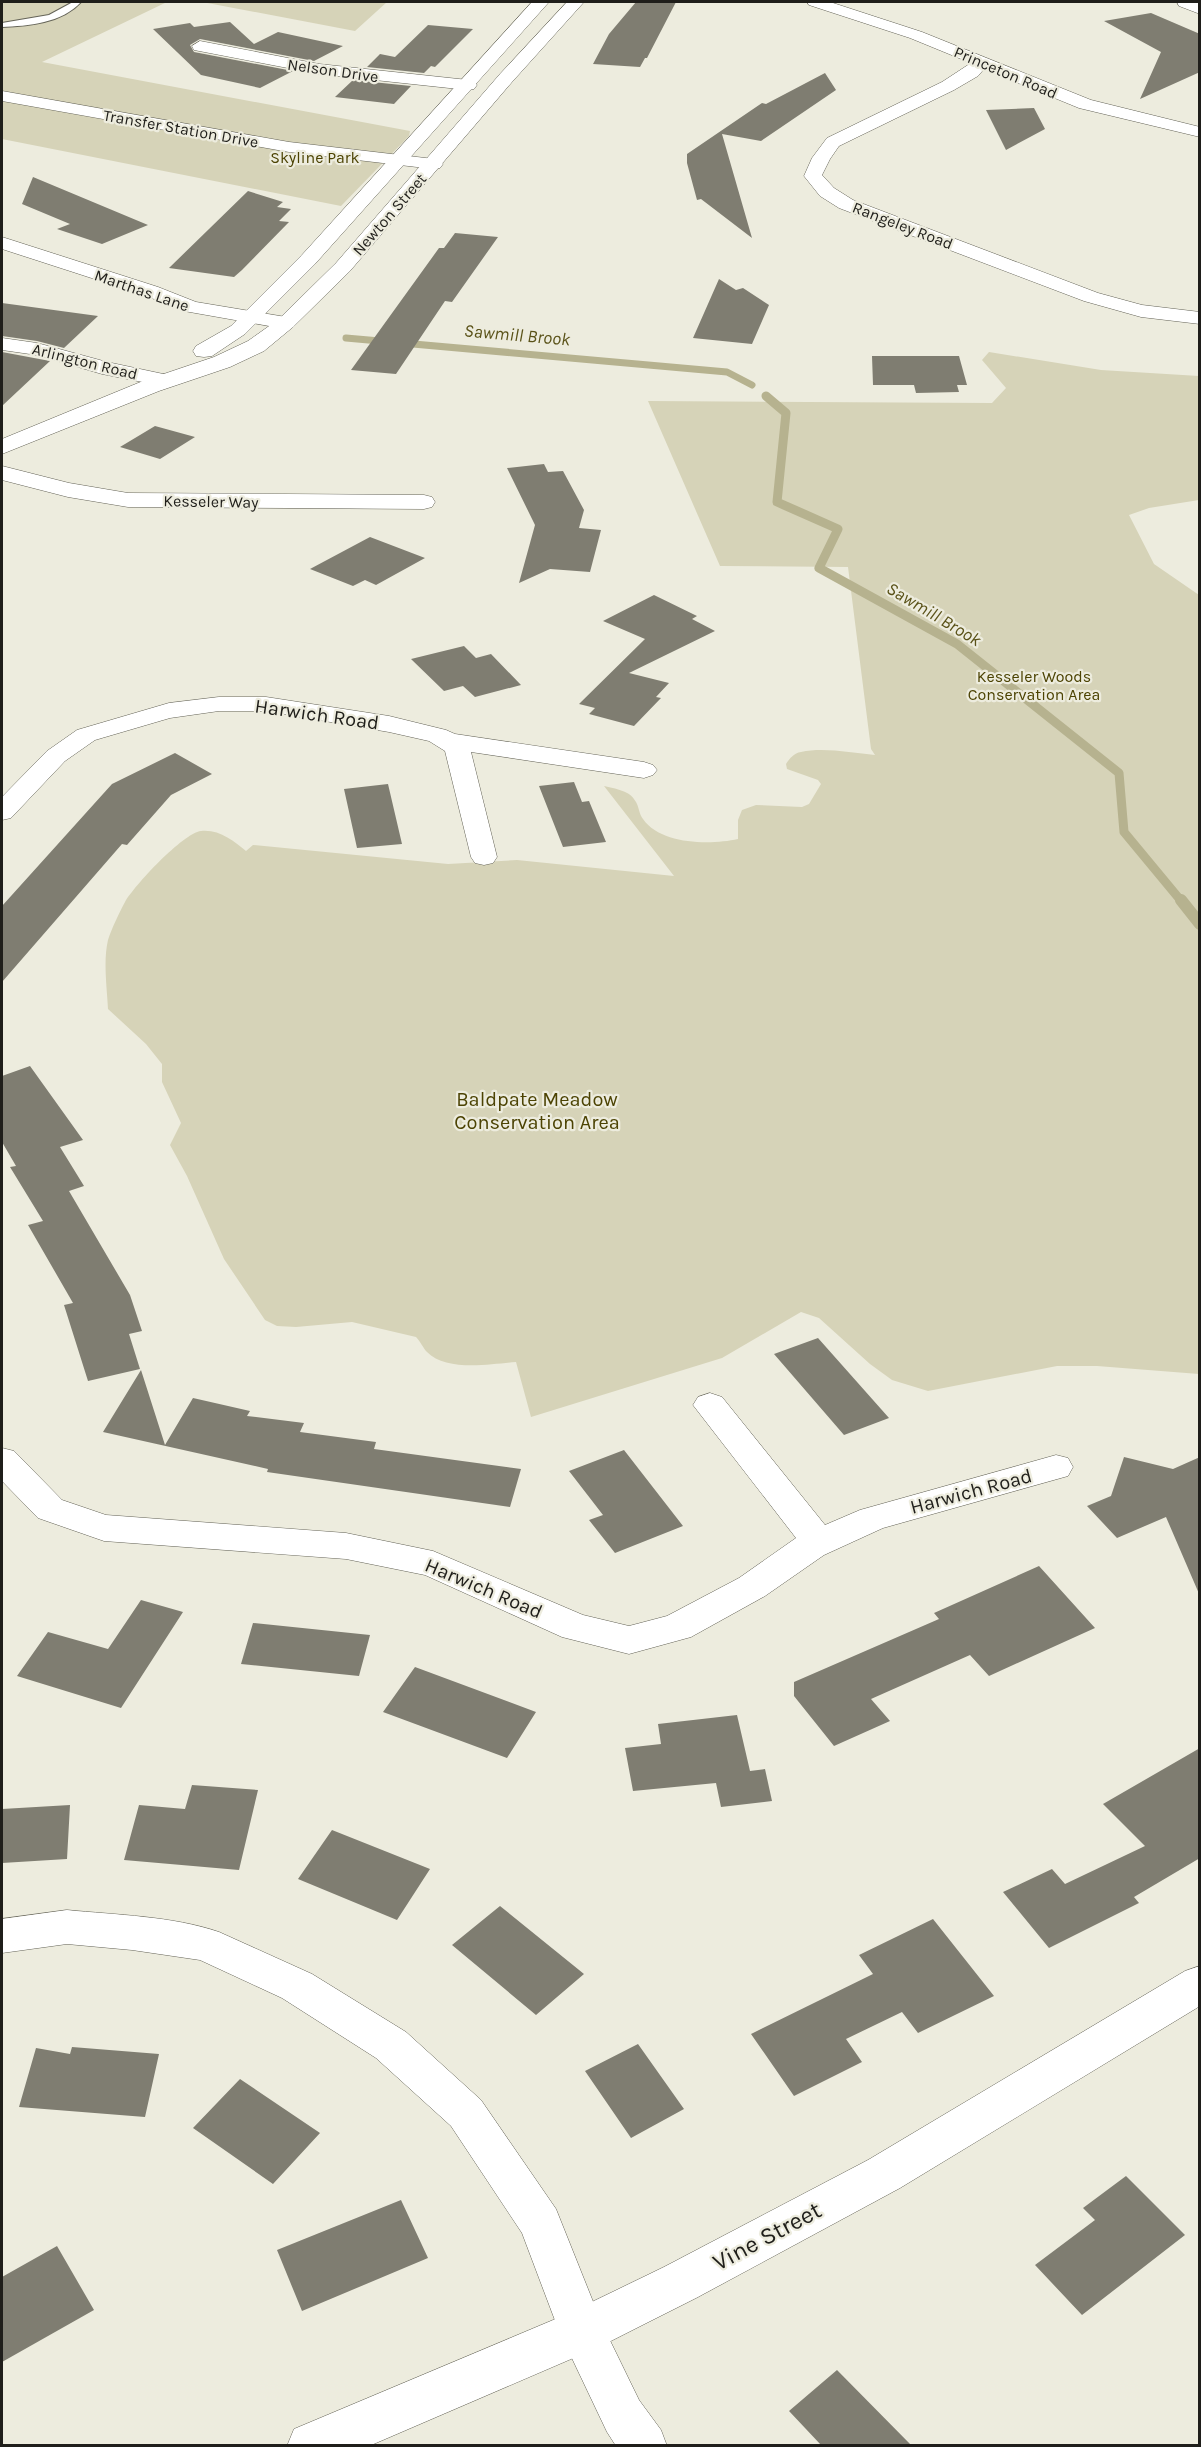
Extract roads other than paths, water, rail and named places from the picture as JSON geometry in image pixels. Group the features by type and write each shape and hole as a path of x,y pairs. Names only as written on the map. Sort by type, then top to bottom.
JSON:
{"main road":[{"name":"Newton Street","path":"168,381 195,357 238,330 308,260 541,2"},
{"name":"Newton Street","path":"2,447 118,399 222,362 256,346 286,323 343,267 499,86 576,2"},
{"path":"1185,2 1200,9"},
{"name":"Vine Street","path":"311,2445 582,2331 681,2282 884,2174 1200,1984"}],"street":[{"name":"Princeton Road","path":"815,2 958,51 980,63 1085,104 1200,132"},
{"name":"Nelson Drive","path":"200,46 319,69 468,85"},
{"name":"Rangeley Road","path":"980,63 972,72 948,86 833,142 821,158 813,176 827,192 846,204 1091,297 1141,310 1200,318"},
{"name":"Transfer Station Drive","path":"2,96 201,132 398,161 434,164"},
{"name":"Marthas Lane","path":"2,243 151,291 191,307 286,323"},
{"name":"Arlington Road","path":"2,344 20,345 66,355 93,365 168,381"},
{"name":"Kesseler Way","path":"2,473 68,490 128,500 424,502"},
{"name":"Harwich Road","path":"2,812 56,756 86,735 170,711 219,704 266,704 389,724 437,735 448,741 644,770"},
{"path":"448,741 457,748 484,857"},
{"path":"710,1405 819,1542"},
{"name":"Harwich Road","path":"2,1460 50,1509 104,1528 346,1546 434,1564 574,1627 629,1640 678,1627 752,1587 819,1542 872,1519 1056,1467"},
{"path":"2,1936 67,1927 132,1933 205,1944 297,1986 391,2045 466,2114 540,2223 582,2331 623,2416 644,2445"}],"lane":[{"path":"2,25 36,20 61,13 77,2"}],"waterway":[{"name":"Sawmill Brook","path":"346,338 727,372 752,385"},
{"name":"Sawmill Brook","path":"766,396 786,413 777,502 838,529 819,568 957,644 1119,773 1124,832 1182,902"},
{"name":"Sawmill Brook","path":"1181,900 1200,924"}],"park label":[{"name":"Skyline Park","path":"315,157"},
{"name":"Kesseler Woods Conservation Area","path":"1034,685"},
{"name":"Baldpate Meadow Conservation Area","path":"537,1110"}]}
